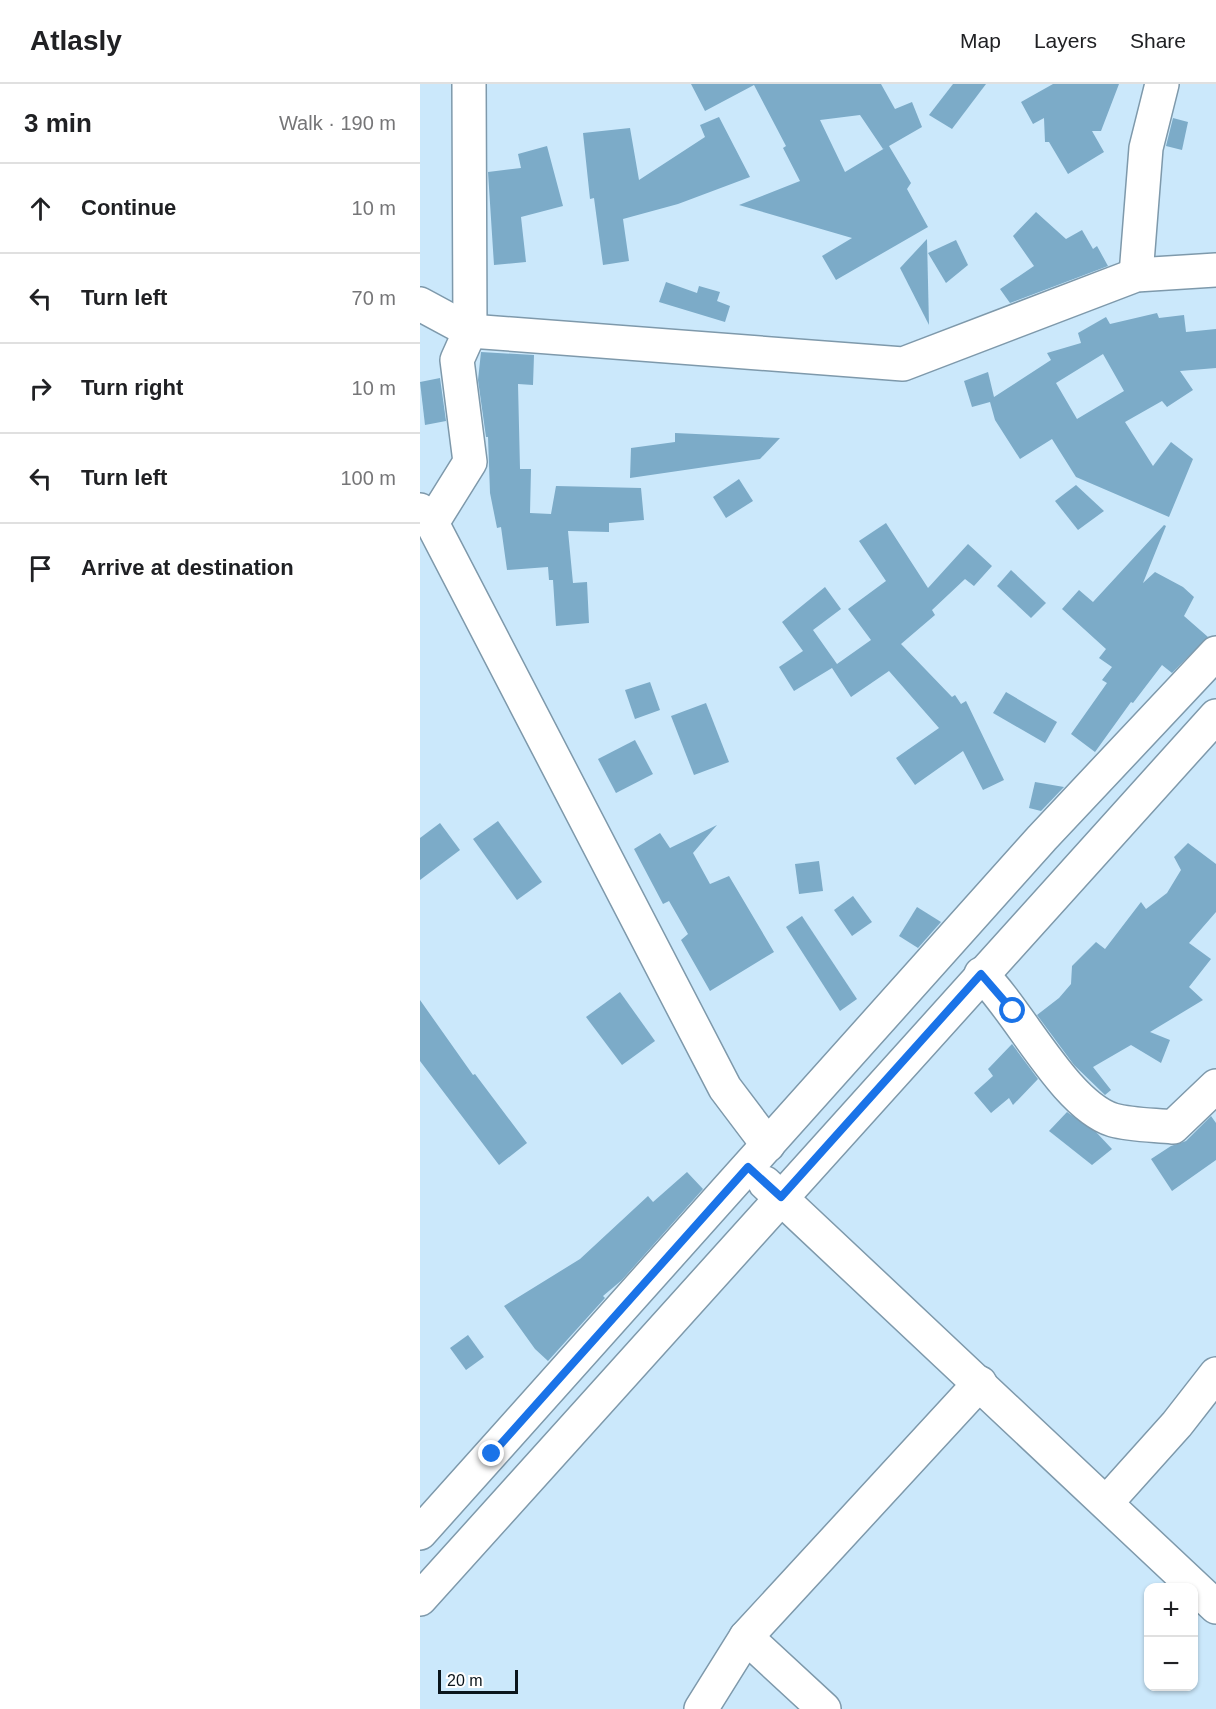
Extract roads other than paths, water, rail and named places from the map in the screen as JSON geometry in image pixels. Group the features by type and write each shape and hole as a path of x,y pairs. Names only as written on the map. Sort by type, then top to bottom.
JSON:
{"street":[{"path":"469,84 470,331 457,360 470,462 426,516 781,1197 1216,1607"},
{"path":"1136,275 1146,148 1162,84"},
{"path":"420,303 470,331 903,364 1136,275 1216,270"},
{"path":"420,1533 1042,838 1216,652"},
{"path":"420,1599 1216,716"},
{"path":"981,974 999,992 1043,1057 1093,1110 1114,1120 1173,1127 1216,1086"},
{"path":"1107,1502 1177,1424 1216,1374"},
{"path":"701,1709 746,1637 980,1383"},
{"path":"746,1637 824,1709"}]}
